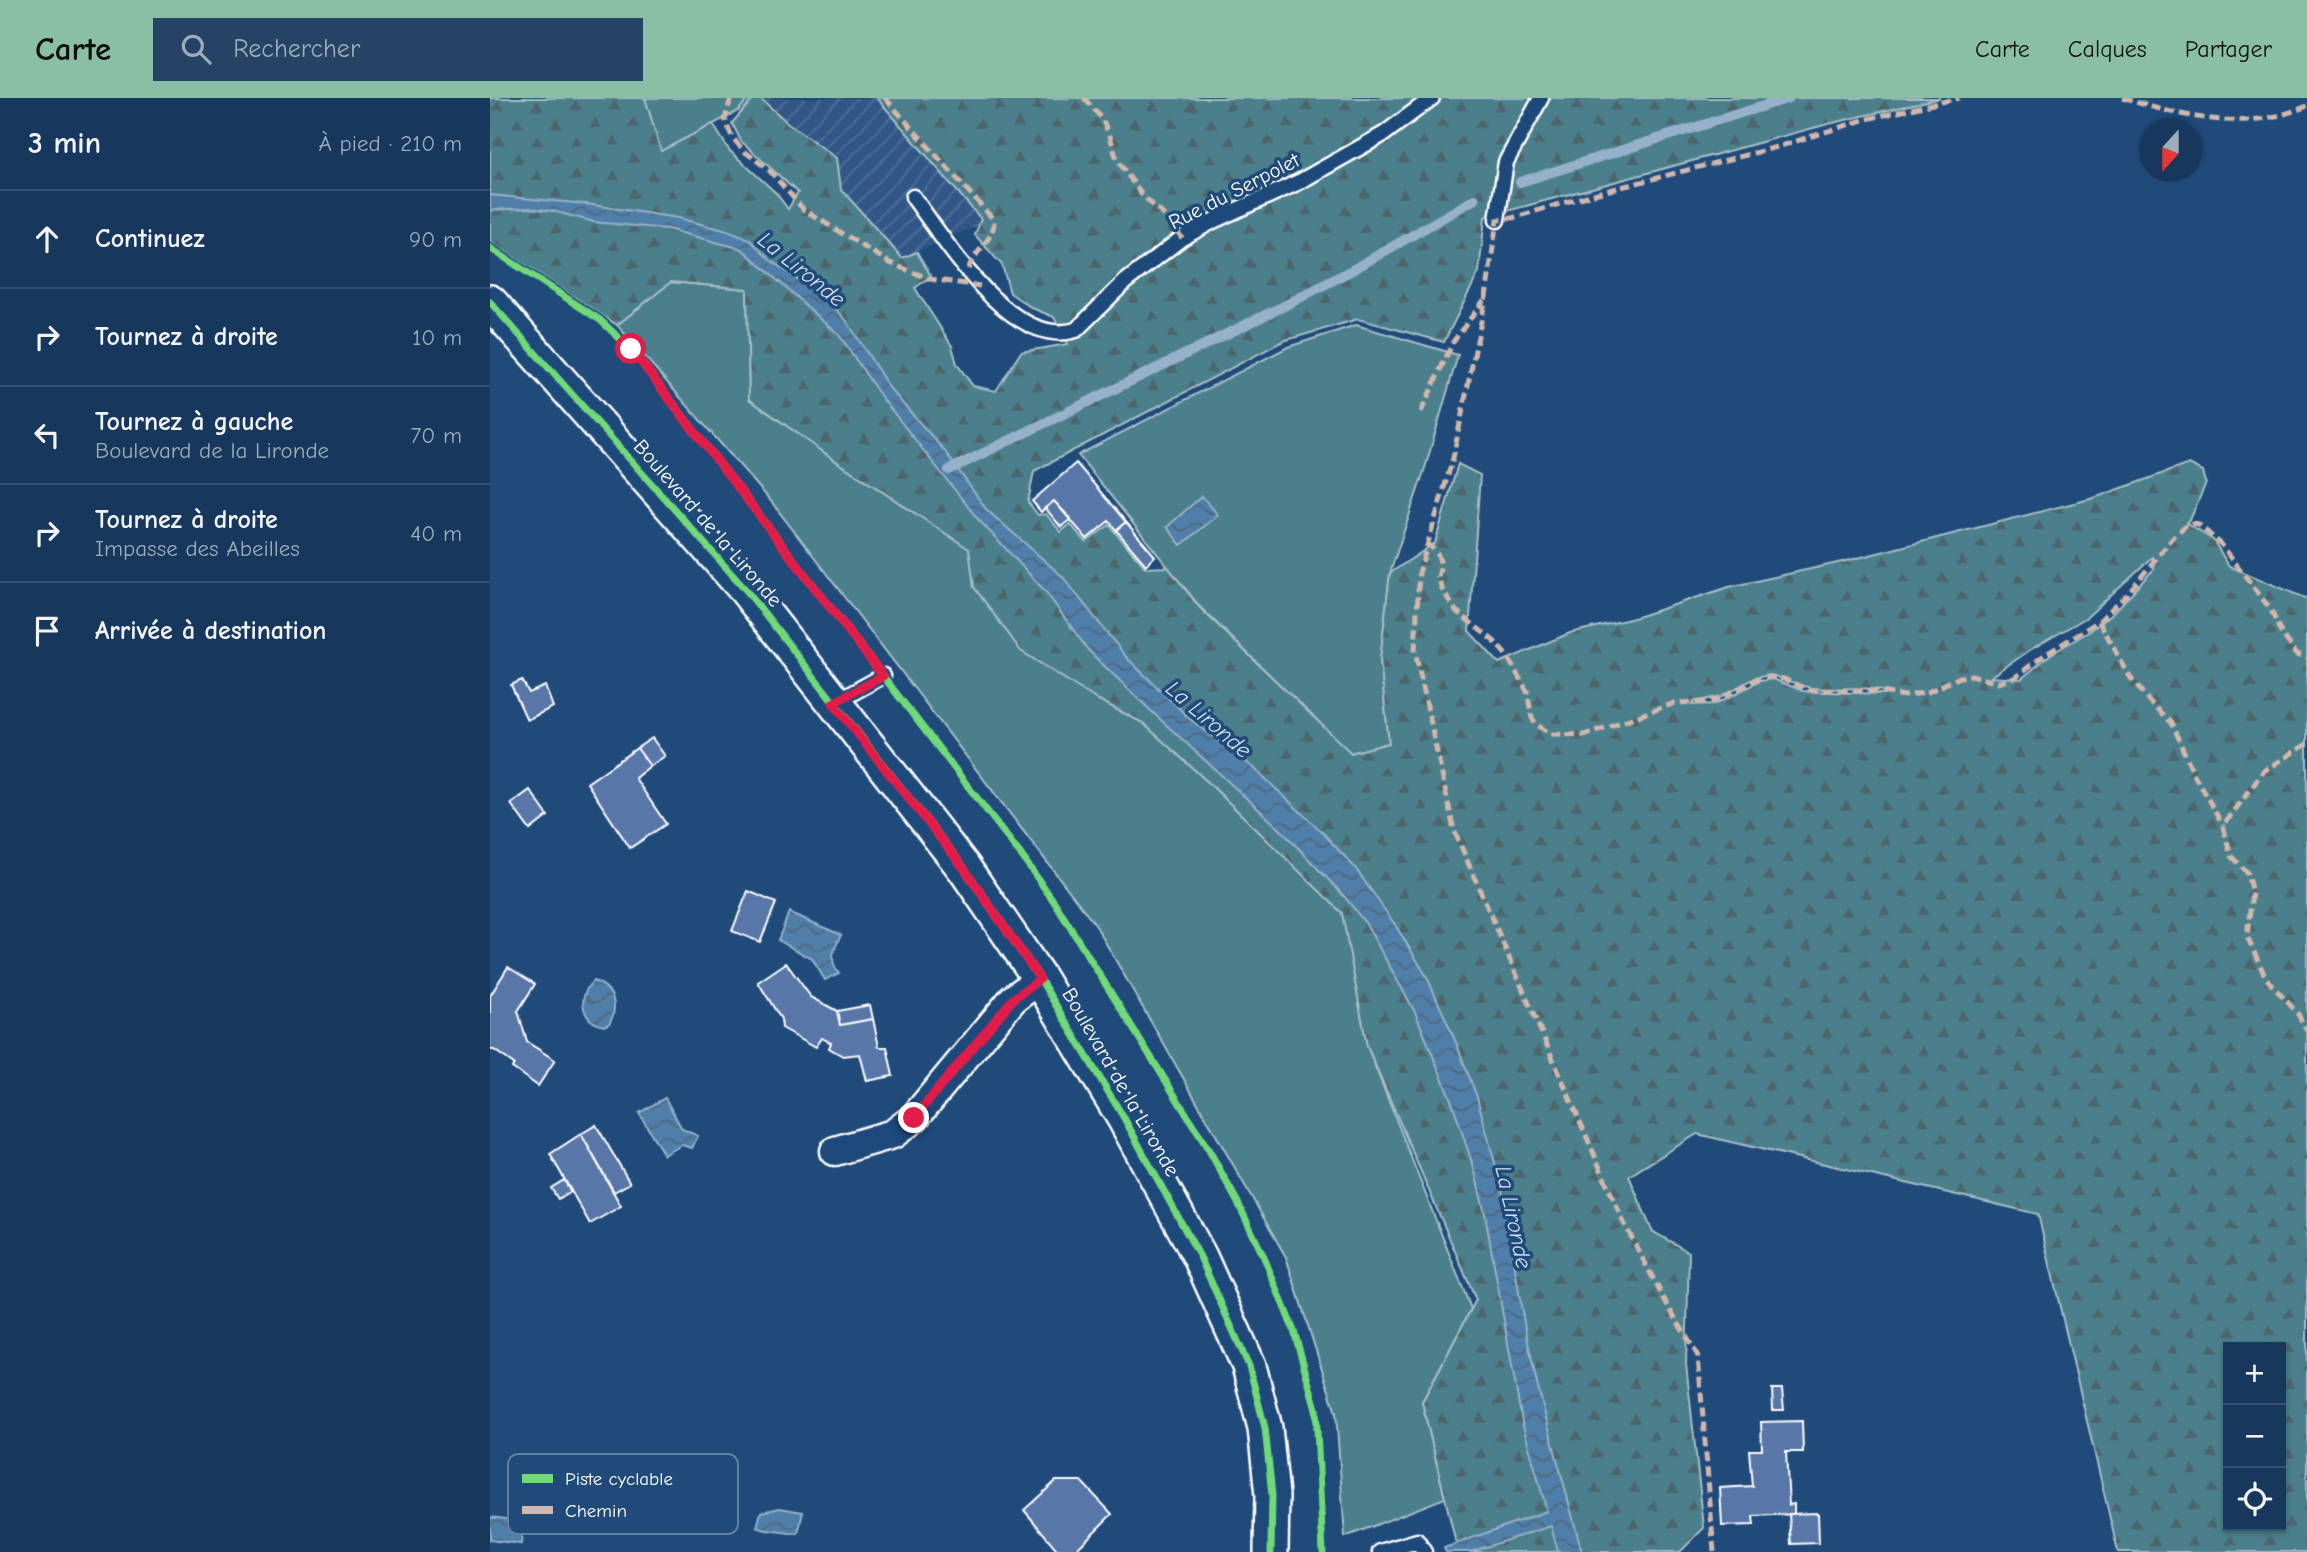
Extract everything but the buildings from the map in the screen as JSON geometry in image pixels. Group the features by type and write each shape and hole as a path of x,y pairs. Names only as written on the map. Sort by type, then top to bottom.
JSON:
{"street":[{"name":"Boulevard de la Lironde","path":"490,302 746,590 964,868 1040,979 1124,1118 1200,1257 1250,1366 1265,1428 1272,1495 1272,1552"},
{"path":"835,1151 893,1134 914,1118 1013,999 1040,979"}],"lane":[{"name":"Rue du Serpolet","path":"913,197 980,286 1000,305 1044,331 1068,332 1076,330 1125,282 1182,238 1299,183 1384,134 1432,98"},
{"path":"1497,220 1506,162 1541,98"},
{"path":"833,703 883,676"},
{"path":"1380,1552 1417,1541 1424,1552"}],"shaded area":[{"path":"749,98 880,98 989,222 952,236 936,221 930,225 934,244 902,258 809,196 738,111"}],"green space":[{"path":"490,98 645,98 661,151 713,124 729,150 776,193 788,209 798,193 741,141 732,123 754,98 760,98 788,123 837,158 841,189 902,258 917,252 931,276 915,288 952,346 957,364 973,386 996,391 1021,352 1068,344 1054,317 1032,308 1010,293 1002,265 975,235 981,219 877,98 1940,98 1828,124 1485,217 1479,272 1444,342 1358,319 1283,341 1034,471 1028,502 1038,515 1046,514 1061,532 1070,524 1086,542 1109,525 1146,568 1168,567 1200,608 1351,753 1389,743 1380,660 1390,573 1435,543 1458,464 1480,475 1469,631 1499,663 1570,633 1634,618 1729,587 1842,562 2094,498 2189,464 2203,471 2206,483 2190,520 2186,523 2213,540 2229,566 2307,599 2307,1552 2118,1552 2038,1214 1697,1134 1629,1176 1652,1231 1689,1252 1686,1364 1704,1528 1680,1552 1458,1552 1422,1402 1476,1300 1367,1046 1342,913 1209,783 1143,723 1091,696 1021,651 974,587 969,549 839,463 749,399 747,289 671,282 617,325 490,242","holes":["2152,557 2154,569 2114,612 2090,631 2051,654 2021,679 1991,677 2030,650 2087,617","1770,675 1812,688 1861,688 1889,693 1803,691 1773,679 1760,681 1715,704 1692,705 1694,702 1722,696 1754,678"]},
{"path":"645,98 749,98 738,111 661,152"},
{"path":"671,282 747,289 749,399 839,463 970,549 974,587 1091,696 1143,723 1343,913 1367,1046 1471,1309 1422,1402 1445,1498 1345,1537 1336,1413 1286,1257 1096,926 770,500 617,325"},
{"path":"1356,325 1458,355 1425,468 1390,573 1380,660 1389,743 1350,753 1200,607 1078,455 1288,347"}],"water":[{"name":"La Lironde","path":"490,195 586,204 678,218 728,231 750,240 770,260 829,301 846,320 890,389 943,449 987,510 1062,576 1127,658 1190,719 1254,768 1323,833 1356,869 1396,926 1427,977 1477,1097 1502,1189 1537,1384 1582,1552 1558,1552 1551,1526 1470,1552 1446,1552 1444,1548 1547,1511 1522,1422 1485,1214 1475,1172 1452,1102 1415,1012 1366,924 1344,896 1279,828 1088,650 1045,591 977,518 882,398 839,335 742,249 667,229 594,222 553,211 529,208 490,210"},
{"path":"1202,496 1218,515 1181,545 1167,527"},
{"path":"789,912 841,935 833,959 839,973 825,980 812,959 778,940"},
{"path":"593,981 606,988 613,998 612,1018 609,1024 604,1026 590,1019 584,1008 585,994"},
{"path":"665,1098 682,1129 698,1136 692,1148 682,1145 664,1155 639,1113"},
{"path":"780,1508 803,1512 798,1534 757,1527 761,1512"},
{"path":"490,1517 508,1519 508,1534 522,1534 521,1544 490,1540"}],"waterway":[{"path":"1520,182 1789,98"},
{"path":"949,470 1286,305 1475,199"}],"marked path":[{"path":"731,98 725,119 732,137 744,151 769,170 804,210 890,263 930,279 980,286"},
{"path":"885,98 994,220 988,239 968,270"},
{"path":"1084,98 1102,119 1117,160 1142,195 1169,220 1182,238"},
{"path":"1714,1552 1698,1356 1623,1221 1454,830 1415,651 1419,573 1453,458 1486,297 1497,220 1781,146 1863,120 1959,98"},
{"path":"2122,98 2191,116 2237,120 2261,119 2307,106"},
{"path":"1421,412 1453,342 1484,300"},
{"path":"1427,542 1438,555 1441,565 1438,577 1456,611 1494,641 1507,656 1527,691 1532,718 1537,725 1551,734 1584,735 1675,703 1711,702 1758,679 1771,677 1784,679 1808,690 1876,691 1905,696 1928,692 1960,677 1972,675 1998,683 2014,678 2043,656 2099,621 2127,594 2173,538 2185,527 2193,524 2199,525 2221,544 2271,610 2281,633 2297,654 2307,657"},
{"path":"2099,621 2130,677 2171,723 2195,776 2223,826"},
{"path":"2307,744 2264,771 2223,826 2231,856 2247,873 2252,893 2247,937 2266,978 2298,1014 2307,1031"}],"cycle path":[{"path":"490,248 600,320 631,349 1021,855 1055,903 1210,1152 1263,1255 1294,1331 1316,1409 1323,1552"},
{"path":"490,302 746,590 964,868 1040,979 1124,1118 1200,1257 1249,1366 1265,1428 1272,1495 1271,1552"}],"route":[{"path":"631,349 883,676 833,703 964,868 1040,979 1013,999 914,1118"}]}
